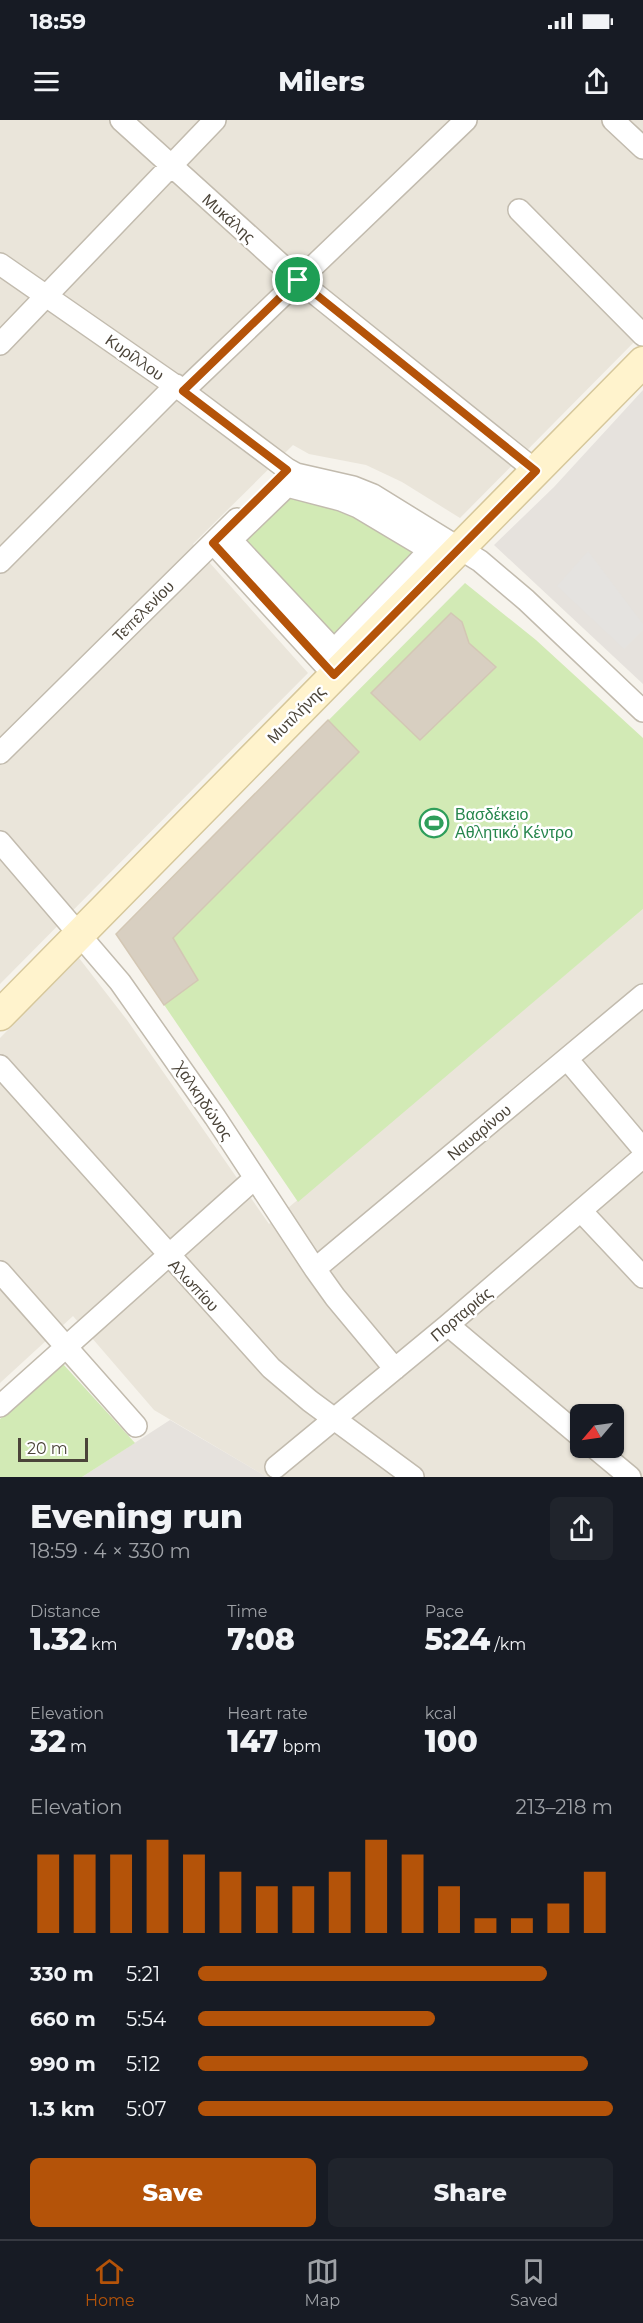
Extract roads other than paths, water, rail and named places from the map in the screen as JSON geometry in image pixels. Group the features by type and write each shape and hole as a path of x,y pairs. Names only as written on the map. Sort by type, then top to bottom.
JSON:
{"street":[{"name":"Μυκάλης","path":"121,120 298,280 536,471"},
{"path":"0,344 215,120"},
{"path":"0,562 180,388 298,280 466,120"},
{"path":"613,120 643,148"},
{"path":"519,210 643,335"},
{"name":"Κυρίλλου","path":"0,264 180,388 287,470 353,487 373,495 460,547 496,573 643,711"},
{"name":"Μυτιλήνης","path":"0,1015 334,663 460,547 643,362"},
{"name":"Τεπελενίου","path":"0,753 287,470"},
{"path":"287,486 341,500 358,507 430,550 334,663 231,540 287,486"},
{"path":"213,543 334,663"},
{"name":"Χαλκηδώνος","path":"0,842 120,982 159,1035 335,1298 395,1369"},
{"name":"Ναυαρίνου","path":"315,1269 643,995"},
{"path":"567,1059 643,1149"},
{"name":"Αλωπίου","path":"0,1066 168,1256 271,1368 413,1477"},
{"name":"Πορταριάς","path":"276,1467 448,1325 643,1157"},
{"path":"0,1407 255,1178"},
{"path":"582,1211 643,1277"},
{"path":"0,1272 136,1426"},
{"path":"448,1325 570,1428"},
{"path":"607,1458 630,1477"}],"place":[{"name":"Βασδέκειο Αθλητικό Κέντρο","path":"434,823"}]}
